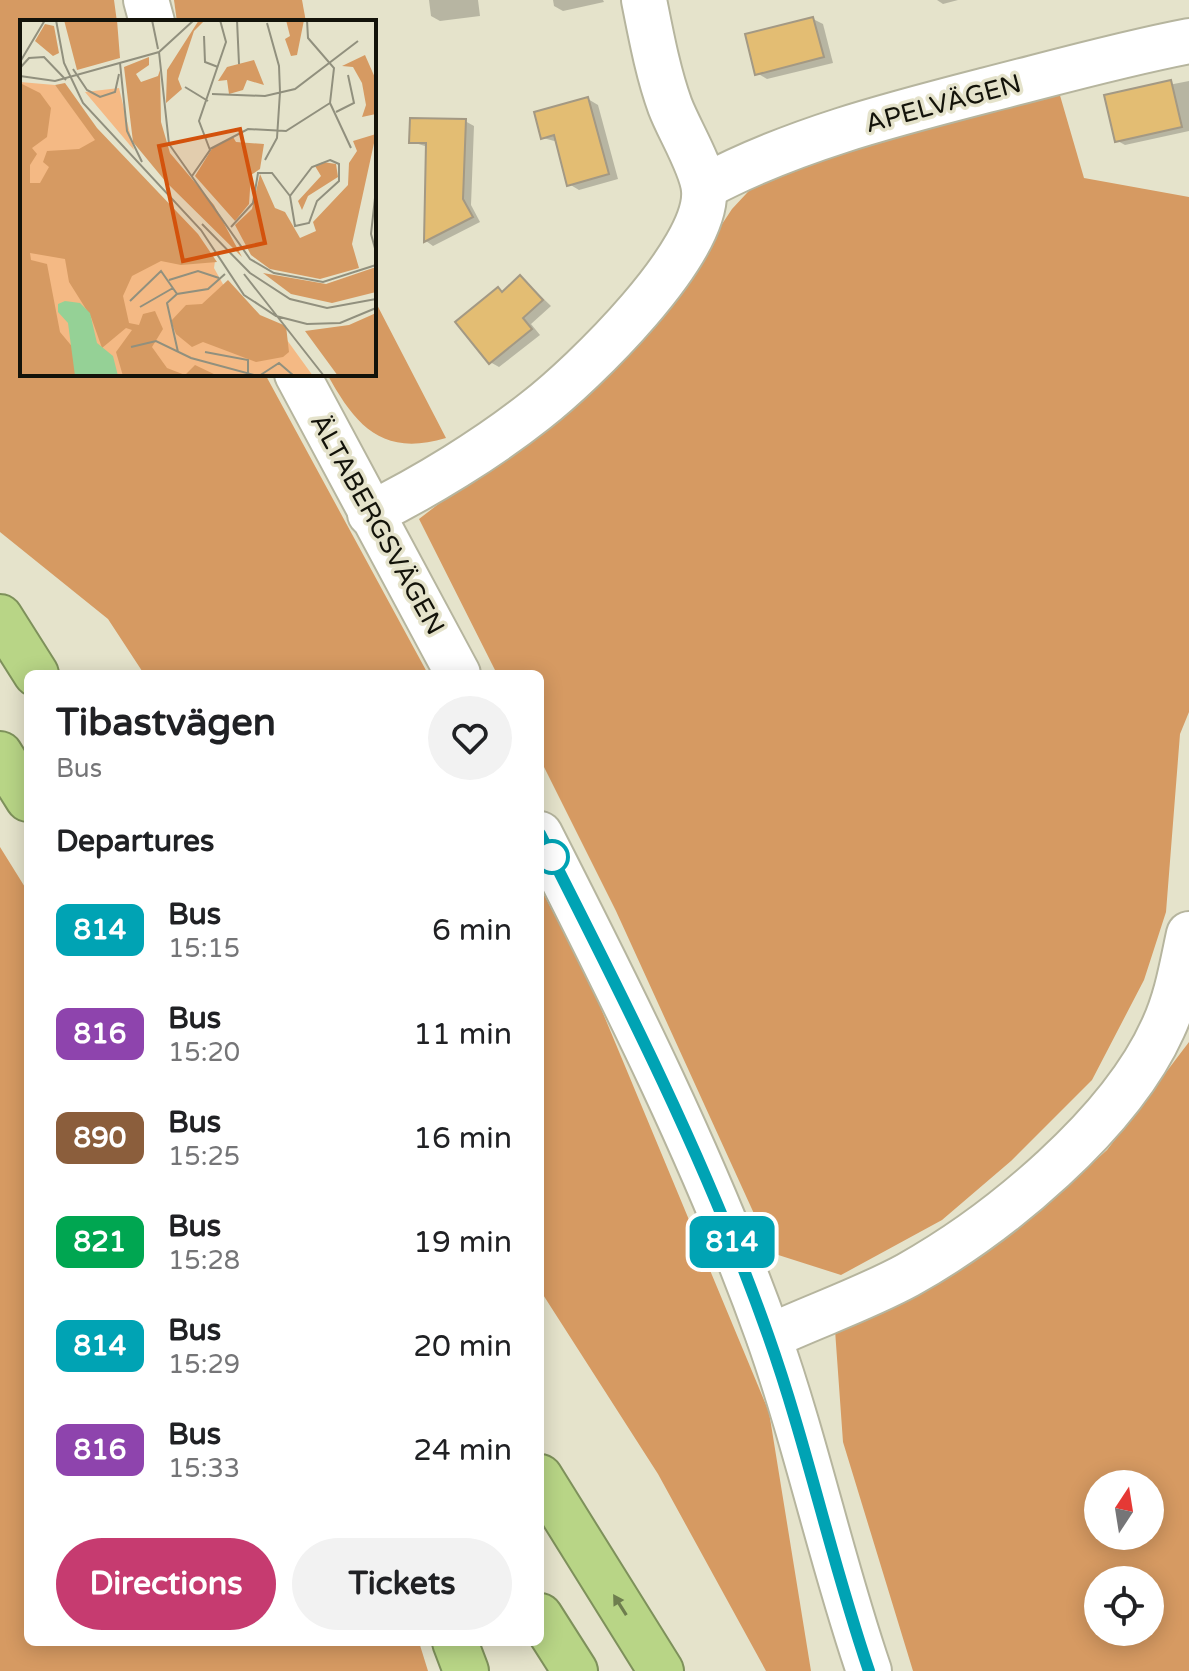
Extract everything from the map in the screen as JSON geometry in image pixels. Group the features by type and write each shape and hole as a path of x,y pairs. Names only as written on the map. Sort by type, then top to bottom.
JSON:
{"highway":[{"path":"0,617 33,670"},
{"path":"0,754 24,793"},
{"path":"544,1483 661,1671"},
{"path":"544,1622 575,1671"},
{"path":"457,1646 466,1671"}],"street":[{"path":"146,0 151,20"},
{"path":"370,514 406,496 535,411 627,325 684,250 703,214 704,187 669,103 644,0"},
{"name":"APELVÄGEN","path":"704,187 743,167 878,119 1135,51 1189,41"},
{"name":"ÄLTABERGSVÄGEN","path":"298,376 456,670"},
{"path":"544,842 698,1158 769,1337 869,1671"},
{"path":"769,1337 907,1275 990,1222 1040,1179 1095,1125 1139,1073 1163,1029 1178,988 1189,934"}],"shaded area":[{"path":"0,0 114,0 117,20 20,20 20,376 266,376 426,670 141,670 108,619 0,532"},
{"path":"174,0 302,0 306,20 177,20"},
{"path":"1059,92 1084,178 1189,197 1189,712 1180,734 1166,912 1144,980 1092,1080 1011,1161 942,1220 841,1275 772,1253 616,911 544,767 544,670 495,670 419,519 584,392 699,259 732,209 759,180 813,154"},
{"path":"376,303 446,438 424,443 388,440 373,433 361,422 328,376 376,376"},
{"path":"0,847 24,886 24,1646 420,1646 428,1671 0,1671"},
{"path":"544,895 590,982 769,1412 811,1671 766,1671 658,1474 544,1296"},
{"path":"1189,1042 1189,1671 913,1671 843,1442 835,1330 1016,1231 1107,1150"}],"building":[{"path":"813,17 824,57 755,75 745,34"},
{"path":"1171,80 1182,127 1115,142 1104,95"},
{"path":"588,97 609,174 567,186 554,135 541,139 534,112"},
{"path":"410,118 466,119 463,199 473,217 424,242 426,143 409,143"},
{"path":"520,275 543,300 523,318 532,329 489,364 455,322 498,287 502,292"}],"bus line":[{"name":"814","path":"544,842 698,1158 769,1337 869,1671"}]}
